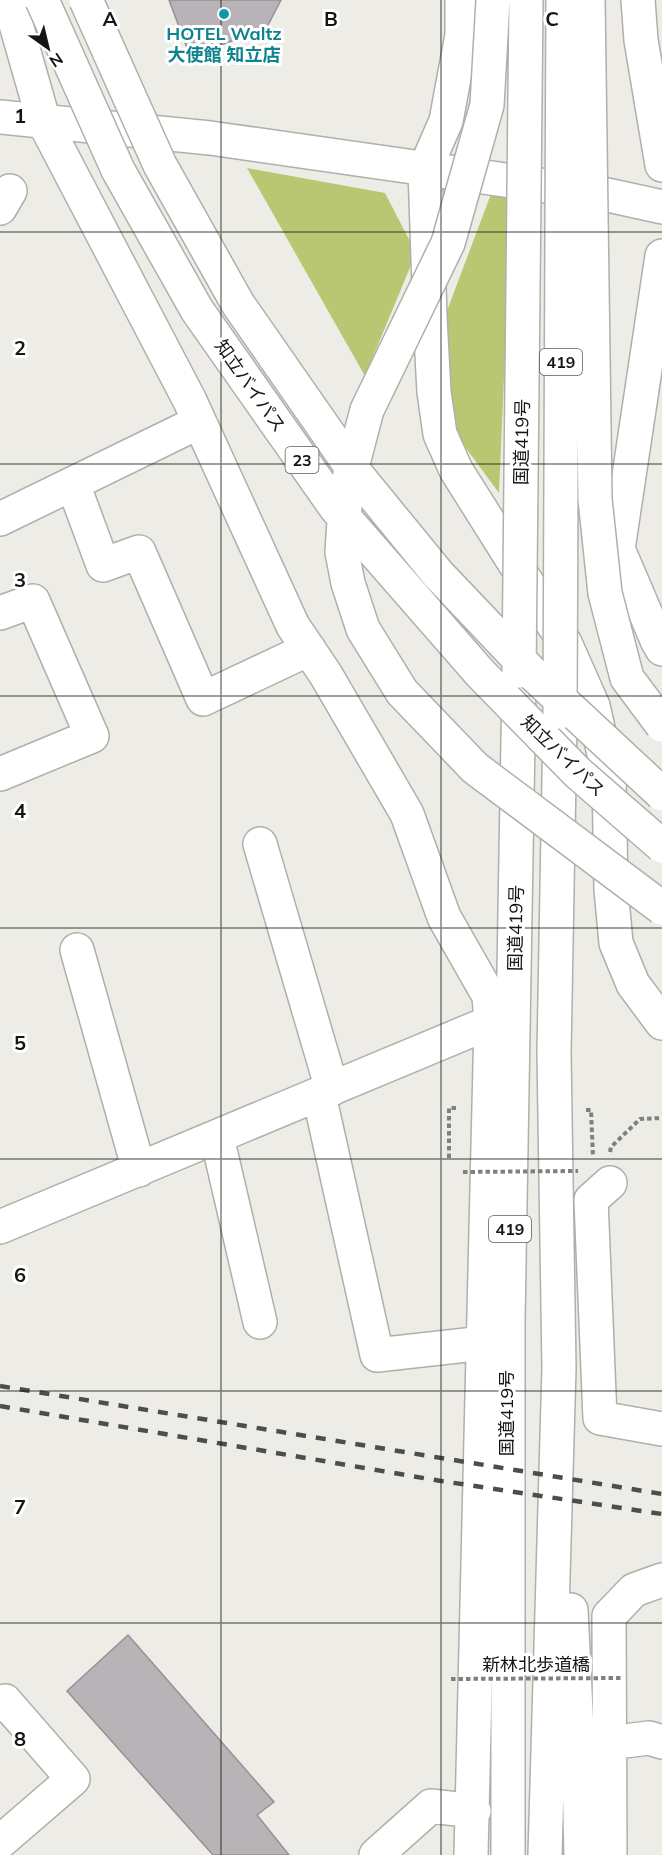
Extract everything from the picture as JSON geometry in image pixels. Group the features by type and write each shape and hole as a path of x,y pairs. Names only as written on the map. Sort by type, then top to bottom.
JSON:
{"main road":[{"name":"知立バイパス","path":"42,0 118,170 197,310 336,508 480,673 578,773 662,846"},
{"name":"知立バイパス","path":"87,0 160,165 238,304 357,475 438,574 559,698 662,794"},
{"path":"462,0 462,35 446,121 425,169 430,328 434,392 440,434 456,470 565,643 593,706 609,776 611,889 616,943 633,984 662,1023"},
{"path":"493,0 487,105 448,243 367,410 346,490 342,552 363,629 402,692 475,768 662,908"},
{"name":"国道419号","path":"508,1855 507,1320 519,682 526,0"},
{"name":"419","path":"563,0 560,723 554,1053 559,1368 579,1771 580,1855"},
{"path":"588,0 595,499 606,593 627,678 662,725"},
{"path":"638,0 641,40 662,165"},
{"path":"10,1 44,122 199,422 293,626 407,814 444,918 489,996 491,1023 474,1811 471,1855"},
{"path":"0,117 210,138 603,194 662,207"},
{"path":"660,645 618,549 662,256"},
{"path":"0,519 199,422"},
{"path":"73,484 103,565 139,552 203,699 309,650"},
{"path":"0,613 33,601 92,736 0,774"},
{"path":"260,844 325,1092 377,1355 484,1343"},
{"path":"77,950 140,1170"},
{"path":"0,1225 140,1170 491,1023"},
{"path":"217,1137 260,1322"},
{"path":"610,1183 591,1200 600,1418 662,1429"},
{"name":"419","path":"545,1855 559,1368"},
{"path":"610,1855 609,1616 634,1590 662,1580"},
{"path":"0,1705 5,1701 74,1779 0,1842"},
{"path":"608,1743 649,1738 662,1742"},
{"path":"376,1855 431,1806 474,1811"}],"path":[{"path":"449,1158 449,1108 463,1108"},
{"path":"610,1183 610,1147 640,1119 662,1118"},
{"path":"463,1172 578,1171"},
{"name":"新林北歩道橋","path":"451,1679 622,1678"}],"green space":[{"path":"247,168 385,193 416,253 365,376"},
{"path":"491,194 512,194 499,493 457,436 439,332"}],"building":[{"name":"HOTEL Waltz 大使館 知立店","path":"169,0 281,0 266,29 190,56"},
{"path":"128,1635 274,1802 257,1815 289,1855 213,1855 67,1691"}],"railway":[{"path":"0,1386 662,1494"},
{"path":"0,1406 441,1481 662,1514"}],"place":[{"name":"HOTEL Waltz 大使館 知立店","path":"224,14"}]}
